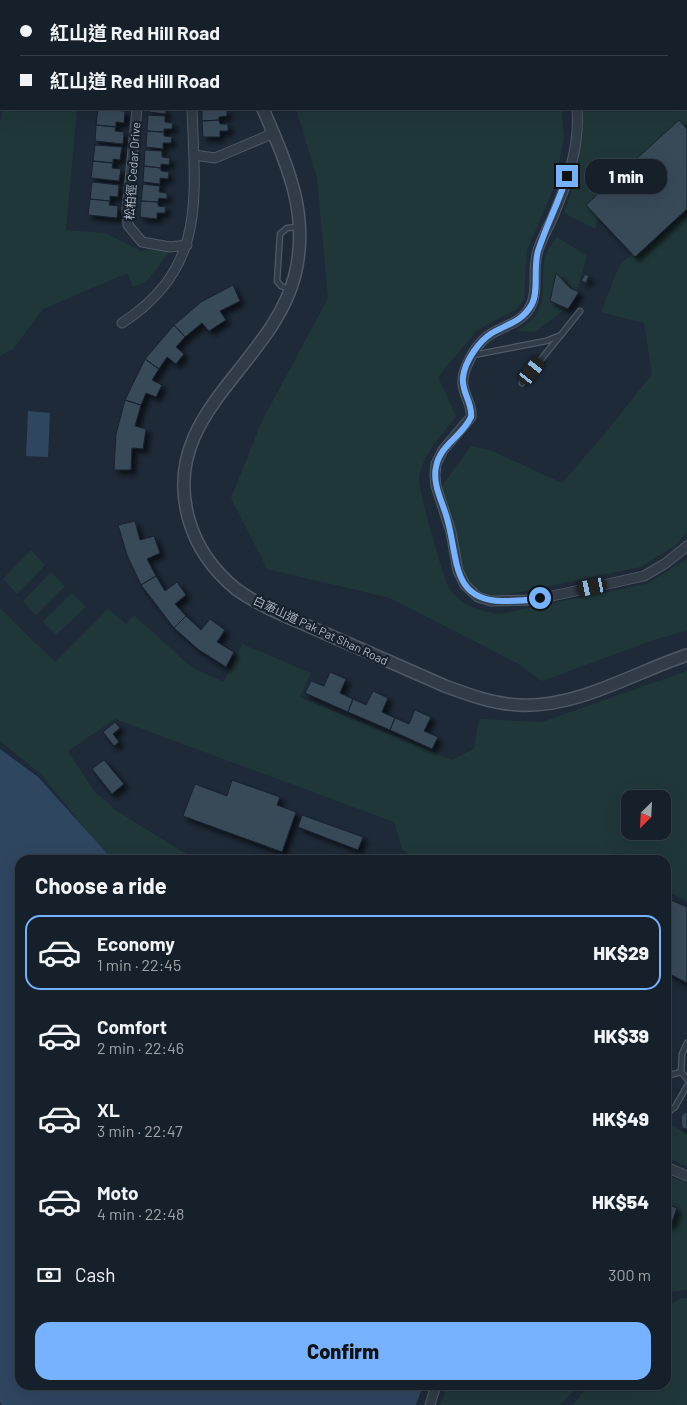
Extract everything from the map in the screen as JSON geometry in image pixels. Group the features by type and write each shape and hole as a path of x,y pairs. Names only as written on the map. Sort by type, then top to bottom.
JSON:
{"street":[{"name":"松柏徑 Cedar Drive","path":"137,110 127,210 128,225 142,242 152,246 187,245"},
{"path":"122,323 139,312 164,288 179,265 187,245 193,219 194,155 192,110"},
{"name":"白筆山道 Pak Pat Shan Road","path":"264,110 295,188 300,227 298,260 290,290 272,328 222,390 203,418 192,440 186,462 184,492 190,525 207,560 226,580 248,597 282,614 446,686 503,703 530,705 565,700 605,687 687,655"},
{"path":"577,110 576,149 553,217 537,253 534,299 521,318 488,336 472,355 464,372 462,386 470,408 471,417 443,450 436,464 436,486 449,523 458,571 471,592 491,601 534,600 644,576 666,563 687,546"},
{"path":"194,155 215,158 274,133"},
{"path":"671,1169 687,1176"},
{"path":"430,1405 434,1390"}],"lane":[{"path":"290,290 281,286 278,281 280,234 287,228 300,227"},
{"path":"522,383 580,311"},
{"path":"472,355 534,345 561,335"},
{"path":"687,1043 682,1054 681,1072 687,1079"},
{"path":"671,1075 681,1072"},
{"path":"671,1110 675,1107 687,1086"}],"green space":[{"path":"3,110 77,110 66,230 105,233 141,251 164,249 168,254 146,282 133,287 127,273 43,309 13,349 0,356 0,123"},
{"path":"296,110 562,110 564,138 554,187 527,250 524,300 515,310 477,330 438,377 456,416 434,444 421,468 419,477 426,514 450,590 460,600 472,607 500,614 647,584 687,559 687,630 651,641 542,681 517,663 390,598 267,569 231,498 262,421 328,298 317,178"},
{"path":"581,110 687,110 687,123 602,206 595,229 564,213 578,162"},
{"path":"687,210 687,532 677,544 641,567 499,596 489,594 472,586 465,579 440,494 444,483 471,446 492,451 562,483 607,431 652,374 644,323 601,312 620,264"},
{"path":"557,237 587,256 573,303 535,332 516,331 536,316 540,307 545,257"},
{"path":"31,550 45,565 17,594 3,579"},
{"path":"51,572 65,586 36,615 23,601"},
{"path":"72,593 86,607 56,635 43,622"},
{"path":"0,608 55,662 108,609 126,624 134,615 191,667 224,682 242,644 311,673 300,697 452,760 474,749 479,719 542,722 687,671 687,901 671,893 671,855 409,855 402,849 394,822 115,719 68,751 94,791 118,812 188,855 108,855 42,775 0,741"},
{"path":"671,1124 687,1134 687,1166 671,1160"},
{"path":"671,1177 687,1183 687,1290 671,1292"},
{"path":"681,1298 687,1298 687,1405 573,1405 585,1390 671,1390 671,1304"},
{"path":"446,1390 575,1390 560,1405 440,1405"}],"water":[{"path":"28,411 50,413 48,457 26,456"},
{"path":"0,749 38,777 108,855 15,855 15,1390 421,1390 416,1405 2,1405 0,1402"}],"building":[{"path":"98,110 125,111 124,123 116,122 116,127 96,125"},
{"path":"149,110 166,110 166,114 149,112"},
{"path":"202,110 227,110 227,116 219,117 219,120 202,121"},
{"path":"148,115 165,116 165,122 173,123 172,129 164,129 164,132 147,131"},
{"path":"219,120 220,124 228,124 228,131 220,131 220,137 203,137 202,121"},
{"path":"679,120 687,129 687,209 635,257 586,205"},
{"path":"96,125 116,127 115,131 124,132 123,144 95,141"},
{"path":"147,131 164,132 164,136 172,137 171,143 163,143 163,149 146,147"},
{"path":"95,145 122,147 120,160 113,159 113,163 93,161"},
{"path":"145,150 162,151 162,157 170,158 169,165 161,164 161,168 144,166"},
{"path":"93,161 113,163 112,168 121,169 119,181 91,178"},
{"path":"144,166 161,168 161,171 169,172 168,179 160,178 160,184 143,182"},
{"path":"92,182 119,185 118,197 110,196 110,201 90,199"},
{"path":"143,184 160,186 159,192 167,193 167,199 159,198 158,202 141,201"},
{"path":"90,199 110,201 109,205 118,206 117,218 88,215"},
{"path":"141,201 158,202 158,206 166,207 165,213 157,213 157,219 140,217"},
{"path":"556,273 570,288 579,292 568,309 550,301"},
{"path":"585,274 589,276 586,283 581,281"},
{"path":"233,285 240,301 220,311 226,320 209,331 202,323 185,337 174,325 201,302"},
{"path":"174,325 185,337 176,347 184,354 176,364 167,357 159,369 145,359"},
{"path":"145,359 159,369 152,380 162,385 156,397 146,393 141,405 125,400"},
{"path":"125,400 141,405 135,426 146,429 143,449 132,448 131,470 114,470 116,434"},
{"path":"135,521 140,540 154,536 160,553 147,559 156,576 141,585 127,555 118,525"},
{"path":"156,576 165,591 177,582 186,595 175,604 186,616 174,628 141,585"},
{"path":"186,616 201,630 210,619 225,630 217,642 234,652 226,667 199,650 174,628"},
{"path":"330,672 346,679 340,693 353,699 348,712 305,693 311,681 324,686"},
{"path":"373,691 388,698 382,712 395,718 390,730 348,712 353,699 366,705"},
{"path":"415,710 431,717 424,731 438,737 432,749 390,730 395,718 409,724"},
{"path":"115,722 120,728 113,734 119,742 114,746 103,732"},
{"path":"104,760 124,784 112,794 92,769"},
{"path":"232,780 280,797 277,805 296,812 282,852 183,816 195,784 227,796"},
{"path":"302,815 363,837 358,850 298,827"},
{"path":"671,900 687,907 687,983 671,975"},
{"path":"687,1111 687,1130 682,1127 681,1116"},
{"path":"671,1206 677,1208 671,1225"}],"route":[{"path":"540,598 534,600 491,601 482,599 471,592 458,571 449,523 436,486 435,469 443,450 468,423 471,417 470,408 462,386 464,372 472,355 483,340 493,332 515,323 527,311 534,299 537,253 553,217 567,176"}]}
